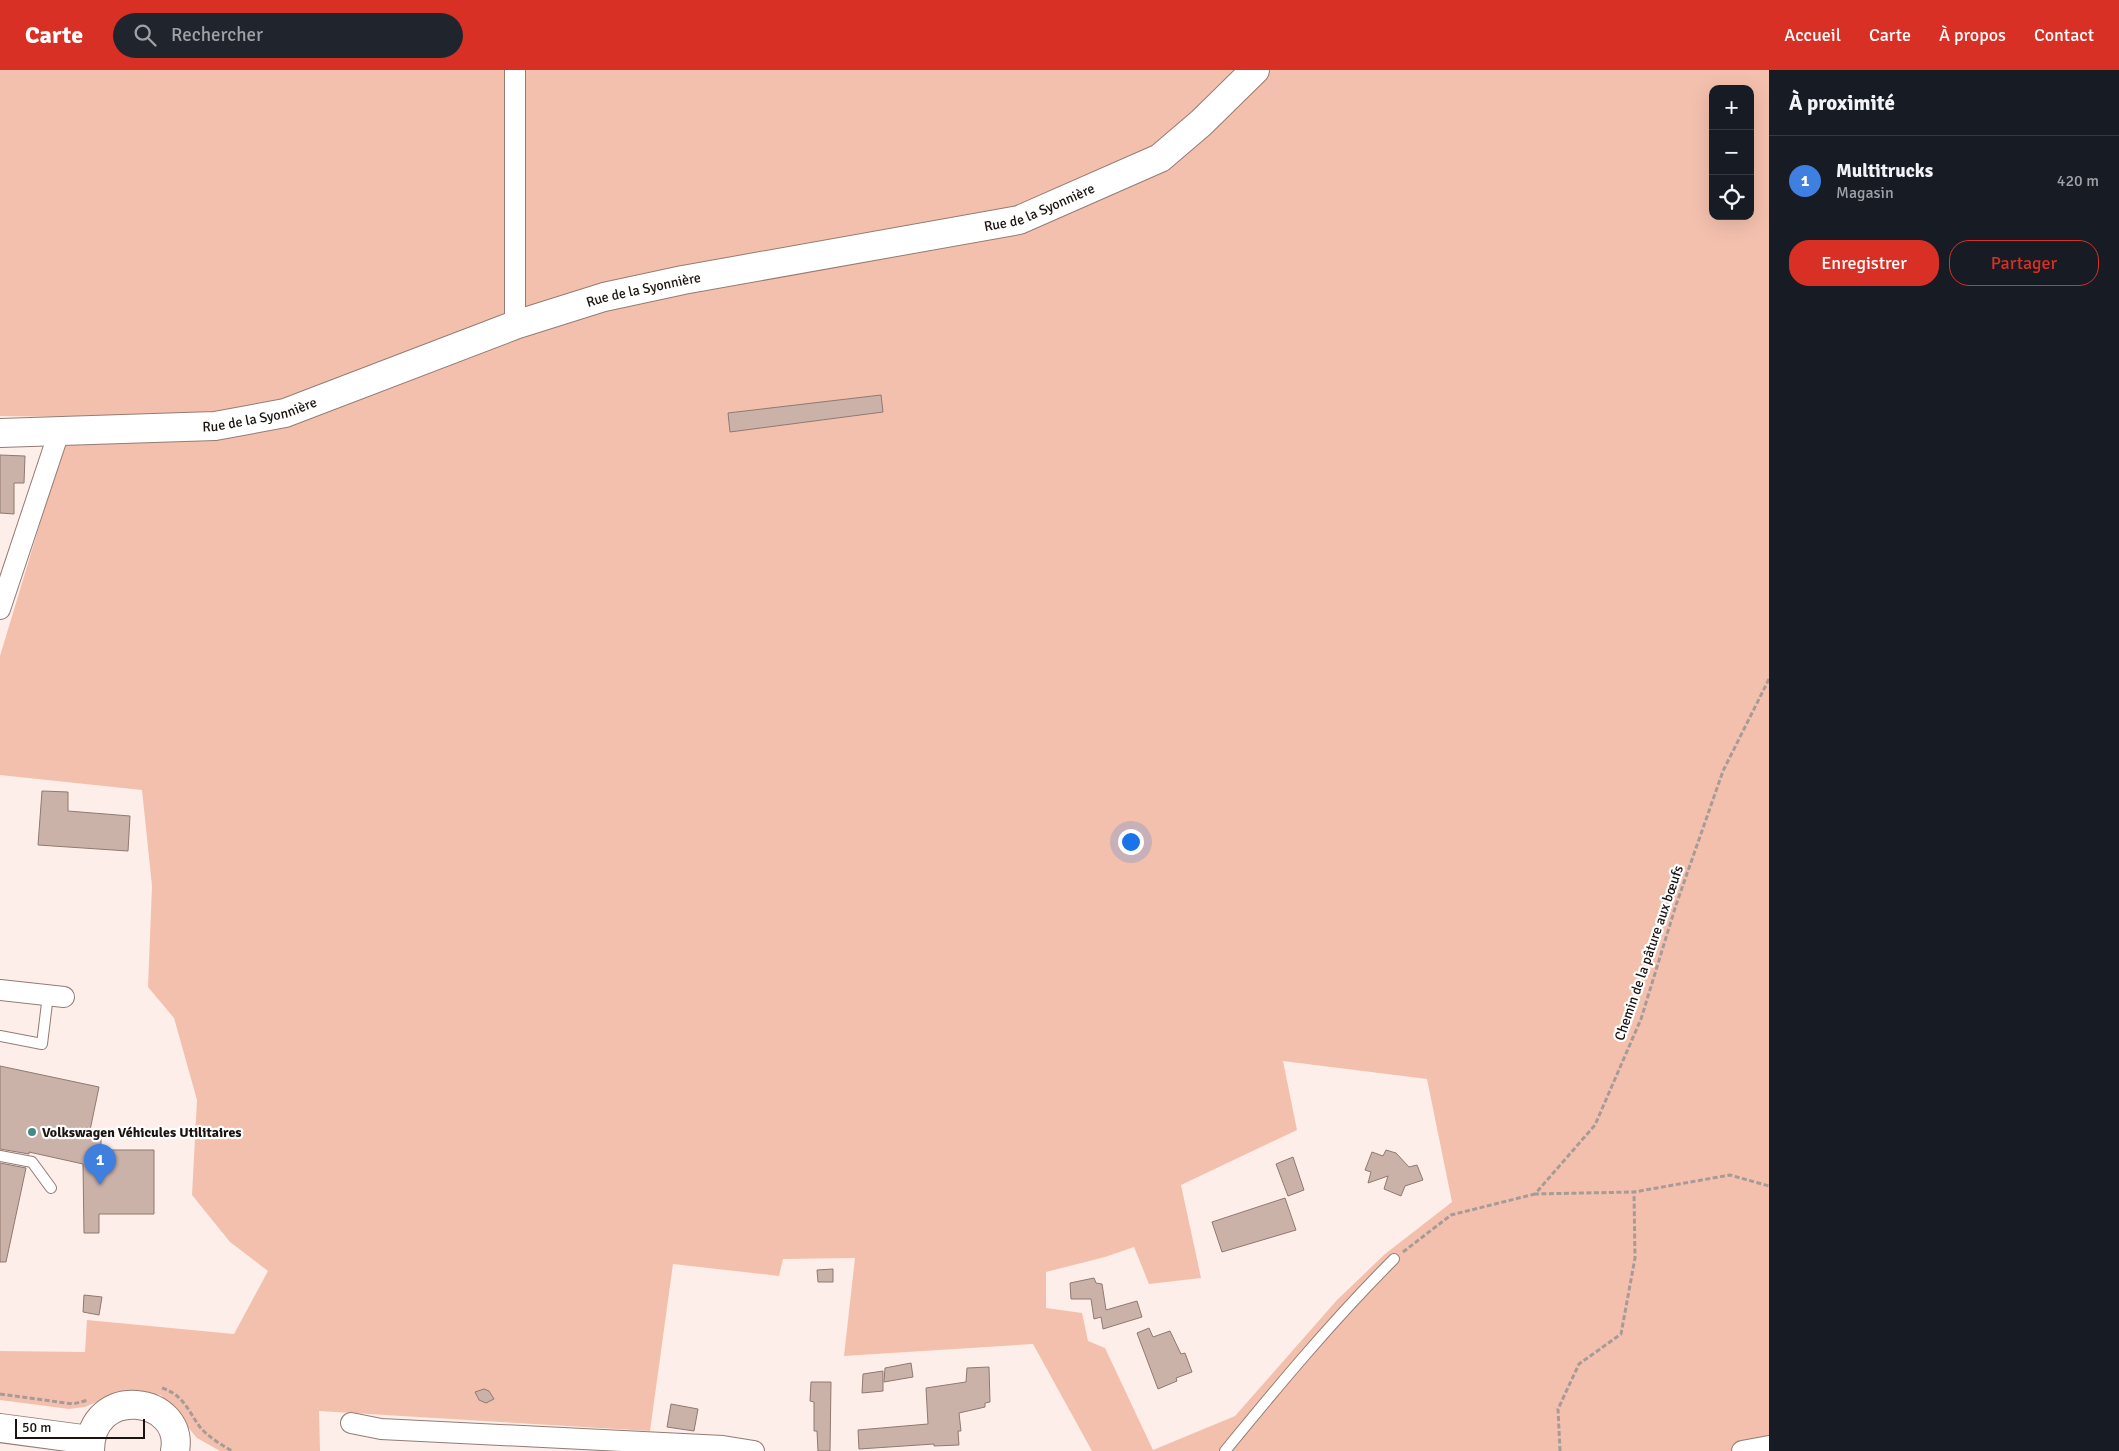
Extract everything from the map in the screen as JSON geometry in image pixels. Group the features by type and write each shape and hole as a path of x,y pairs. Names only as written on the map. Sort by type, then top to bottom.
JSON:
{"street":[{"path":"515,70 515,325"},
{"name":"Rue de la Syonnière","path":"0,433 215,426 285,413 515,325 604,297 1019,220 1160,158 1201,123 1255,70"},
{"path":"0,609 59,432"},
{"path":"0,990 56,996"},
{"path":"0,1428 90,1445 95,1426 104,1415 116,1407 129,1403 157,1410 167,1420 174,1433 175,1451"},
{"path":"351,1423 381,1429 723,1446 754,1451"},
{"path":"1742,1451 1769,1446"}],"lane":[{"path":"0,1036 42,1044 56,996"},
{"path":"0,1156 32,1162 51,1188"},
{"path":"1225,1451 1304,1355 1355,1298 1394,1259"}],"path":[{"name":"Chemin de la pâture aux bœufs","path":"1535,1194 1595,1125 1641,1020 1676,905 1723,771 1769,679"},
{"path":"1394,1259 1450,1215 1535,1194 1634,1192 1730,1175 1769,1186"},
{"path":"1560,1451 1558,1409 1579,1364 1621,1334 1636,1258 1634,1192"}],"shaded area":[{"path":"0,70 1769,70 1769,1451 1092,1451 1033,1344 844,1356 855,1258 783,1259 779,1276 673,1264 650,1431 319,1411 320,1451 220,1451 197,1438 161,1395 134,1391 115,1394 85,1407 69,1409 0,1400 0,1351 85,1352 87,1320 234,1334 268,1271 230,1242 192,1195 197,1100 174,1018 148,987 152,886 142,790 0,775 0,656 66,437 68,417 0,416","holes":["1283,1061 1427,1079 1452,1202 1385,1254 1337,1300 1235,1416 1153,1450 1105,1348 1088,1341 1082,1313 1046,1308 1046,1272 1105,1257 1134,1247 1149,1284 1201,1278 1181,1185 1297,1130"]}],"building":[{"path":"881,395 883,412 730,432 728,413"},
{"path":"0,455 25,456 24,483 14,483 14,514 0,513"},
{"path":"42,791 68,792 68,811 130,816 128,851 38,845"},
{"path":"0,1066 99,1087 89,1135 101,1138 101,1150 154,1150 154,1214 99,1214 99,1233 84,1233 83,1164 29,1152 29,1154 0,1149"},
{"path":"1386,1150 1396,1153 1409,1167 1417,1165 1423,1180 1405,1186 1401,1196 1384,1189 1388,1176 1368,1183 1371,1172 1365,1170 1372,1152 1383,1156"},
{"path":"1293,1157 1304,1190 1288,1196 1276,1164"},
{"path":"0,1163 26,1168 6,1262 0,1262"},
{"path":"1285,1198 1296,1230 1222,1252 1212,1222"},
{"path":"833,1269 833,1282 818,1282 817,1270"},
{"path":"1094,1278 1096,1283 1102,1284 1106,1310 1137,1301 1142,1317 1103,1329 1101,1317 1094,1319 1091,1299 1071,1299 1070,1283"},
{"path":"84,1295 102,1297 99,1315 83,1312"},
{"path":"1149,1328 1153,1337 1170,1331 1181,1354 1185,1353 1192,1372 1176,1378 1177,1381 1158,1389 1137,1333"},
{"path":"911,1363 913,1377 884,1382 885,1368"},
{"path":"989,1367 990,1402 985,1403 985,1407 959,1413 961,1431 958,1431 959,1445 934,1446 934,1444 859,1449 858,1430 928,1424 926,1388 966,1382 967,1368"},
{"path":"883,1371 883,1391 862,1393 863,1374"},
{"path":"811,1382 831,1382 830,1451 818,1451 817,1431 814,1431 814,1402 810,1401"},
{"path":"484,1389 489,1391 494,1399 486,1403 479,1400 475,1392"},
{"path":"671,1404 698,1409 694,1431 667,1427"}],"place":[{"name":"Volkswagen Véhicules Utilitaires","path":"32,1132"},
{"name":"Multitrucks","path":"100,1185"}]}
